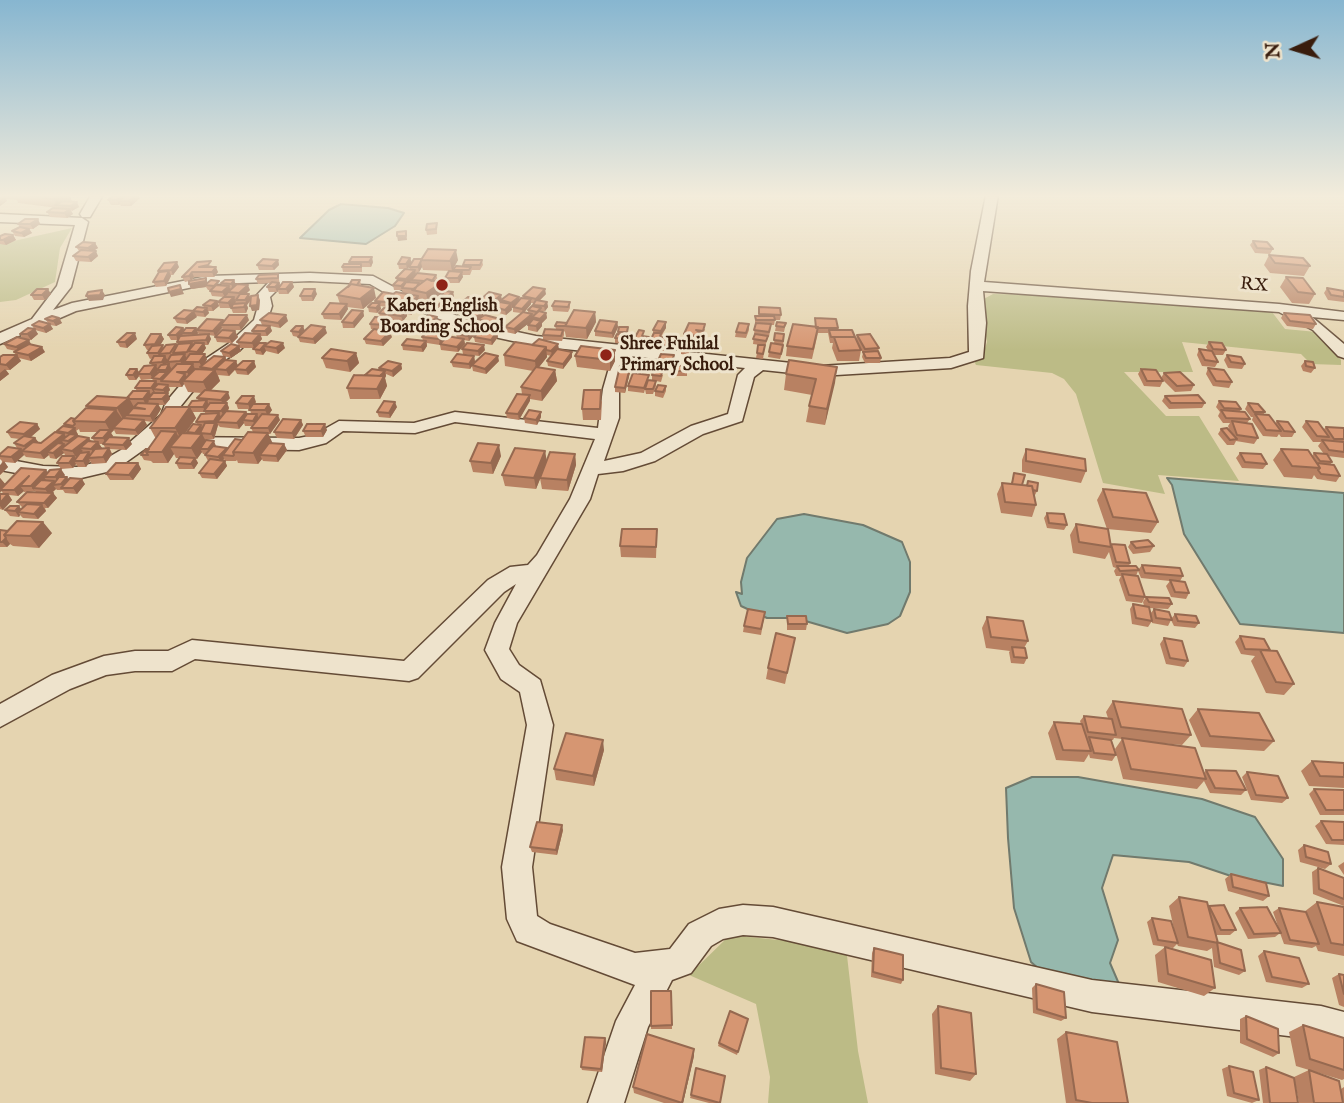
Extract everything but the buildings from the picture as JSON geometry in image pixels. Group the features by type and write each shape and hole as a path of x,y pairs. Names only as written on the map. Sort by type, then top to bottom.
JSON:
{"street":[{"path":"37,323 64,287 75,246"},
{"path":"0,339 72,307 208,280 373,280 413,303 471,327 536,341 820,371 951,363 977,355 978,323 975,306 984,246"},
{"path":"0,464 32,471 77,472 107,466 143,442 169,417 172,406 204,368 241,341 261,321 265,306 263,296 281,278"},
{"name":"RX","path":"978,286 1259,305 1292,311 1318,327 1344,353"},
{"path":"1292,311 1344,316"},
{"path":"622,351 611,389 610,418 603,434 601,449 590,468 580,499 506,623 497,650 510,672 531,687 540,725 517,867 522,919 528,930 635,969 661,968 680,962 700,935 719,924 743,920 773,922 1092,996 1321,1023 1344,1029"},
{"path":"590,468 623,465 648,457 697,430 736,417 746,375 759,365"},
{"path":"143,442 299,444 320,439 339,426 415,428 455,417 603,434"},
{"path":"0,716 61,682 104,666 135,661 172,661 191,649 409,671 496,586 518,573 534,572"},
{"path":"606,1103 633,1021 661,968"}],"shaded area":[{"path":"0,246 61,246 55,282 16,300 0,302"},
{"path":"993,294 1093,296 1269,308 1285,329 1317,332 1341,360 1341,365 1311,364 1301,354 1182,342 1193,372 1124,372 1166,416 1199,416 1239,481 1158,475 1165,494 1103,483 1076,394 1064,379 1052,373 976,365 974,361 982,358 987,342 980,301"},
{"path":"730,935 846,947 858,1051 868,1103 768,1103 770,1077 756,1004 689,975"}],"water":[{"path":"1167,478 1344,493 1344,633 1240,624 1184,534 1172,485"},
{"path":"804,514 863,525 902,542 910,562 910,592 900,616 888,624 847,633 795,618 767,618 741,606 736,592 742,594 741,582 747,558 777,519"},
{"path":"1032,777 1078,777 1202,799 1255,817 1283,859 1283,886 1228,875 1189,862 1113,855 1102,888 1118,940 1110,963 1122,991 1048,977 1031,962 1014,908 1008,838 1006,788"}],"place":[{"name":"Kaberi English Boarding School","path":"442,285"},
{"name":"Shree Fuhilal Primary School","path":"606,355"}]}
